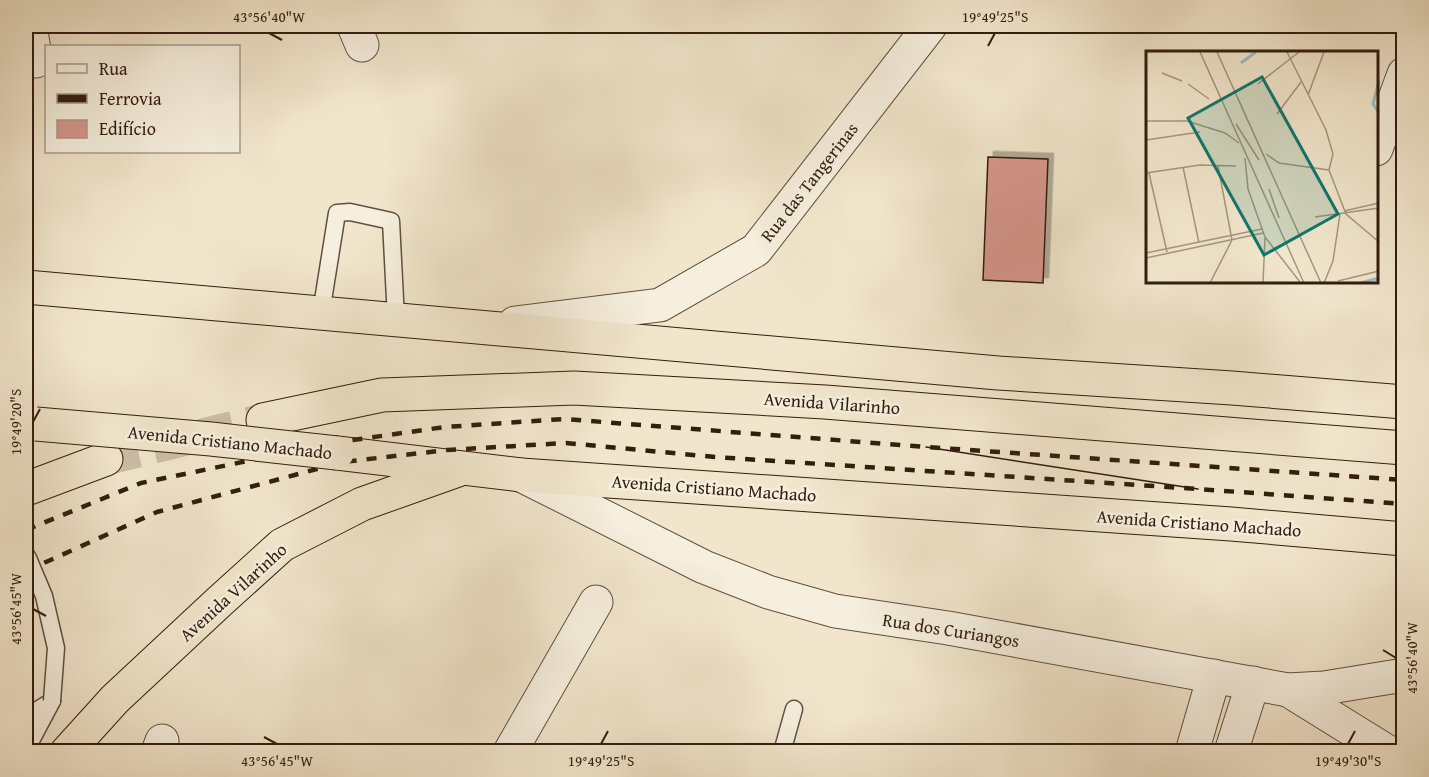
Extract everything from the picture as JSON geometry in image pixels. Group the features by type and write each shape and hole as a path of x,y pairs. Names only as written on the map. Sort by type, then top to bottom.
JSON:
{"highway":[{"path":"26,287 998,373 1404,402"},
{"name":"Avenida Vilarinho","path":"263,420 382,395 574,388 825,402 1404,447"},
{"name":"Avenida Cristiano Machado","path":"31,424 211,439 521,475 1231,524 1404,539"},
{"path":"26,489 106,459"},
{"name":"Avenida Vilarinho","path":"67,752 115,699 282,545 362,504 465,468"}],"street":[{"path":"30,26 36,61"},
{"name":"Rua das Tangerinas","path":"480,327 660,305 756,250 930,26"},
{"path":"1378,146 1404,74"},
{"name":"Rua dos Curiangos","path":"521,475 704,567 768,592 835,611 948,628 1288,690 1388,752"},
{"path":"515,750 596,602"},
{"path":"1288,690 1324,688 1404,675"},
{"path":"1192,752 1214,676"},
{"path":"1232,752 1253,683"}],"lane":[{"path":"321,313 337,213 350,212 391,221 396,320"},
{"path":"26,555 44,596 56,648 52,701 26,750"},
{"path":"26,717 52,701"},
{"path":"782,752 794,709"}],"building":[{"path":"988,157 1048,159 1043,283 983,280"}],"tunnel":[{"path":"106,459 263,420"}],"tram line":[{"path":"926,447 1198,489"}],"railway":[{"path":"26,530 141,483 339,442 445,427 564,419 1404,480"},
{"path":"26,571 157,512 343,462 447,450 566,443 715,457 1404,504"}]}
